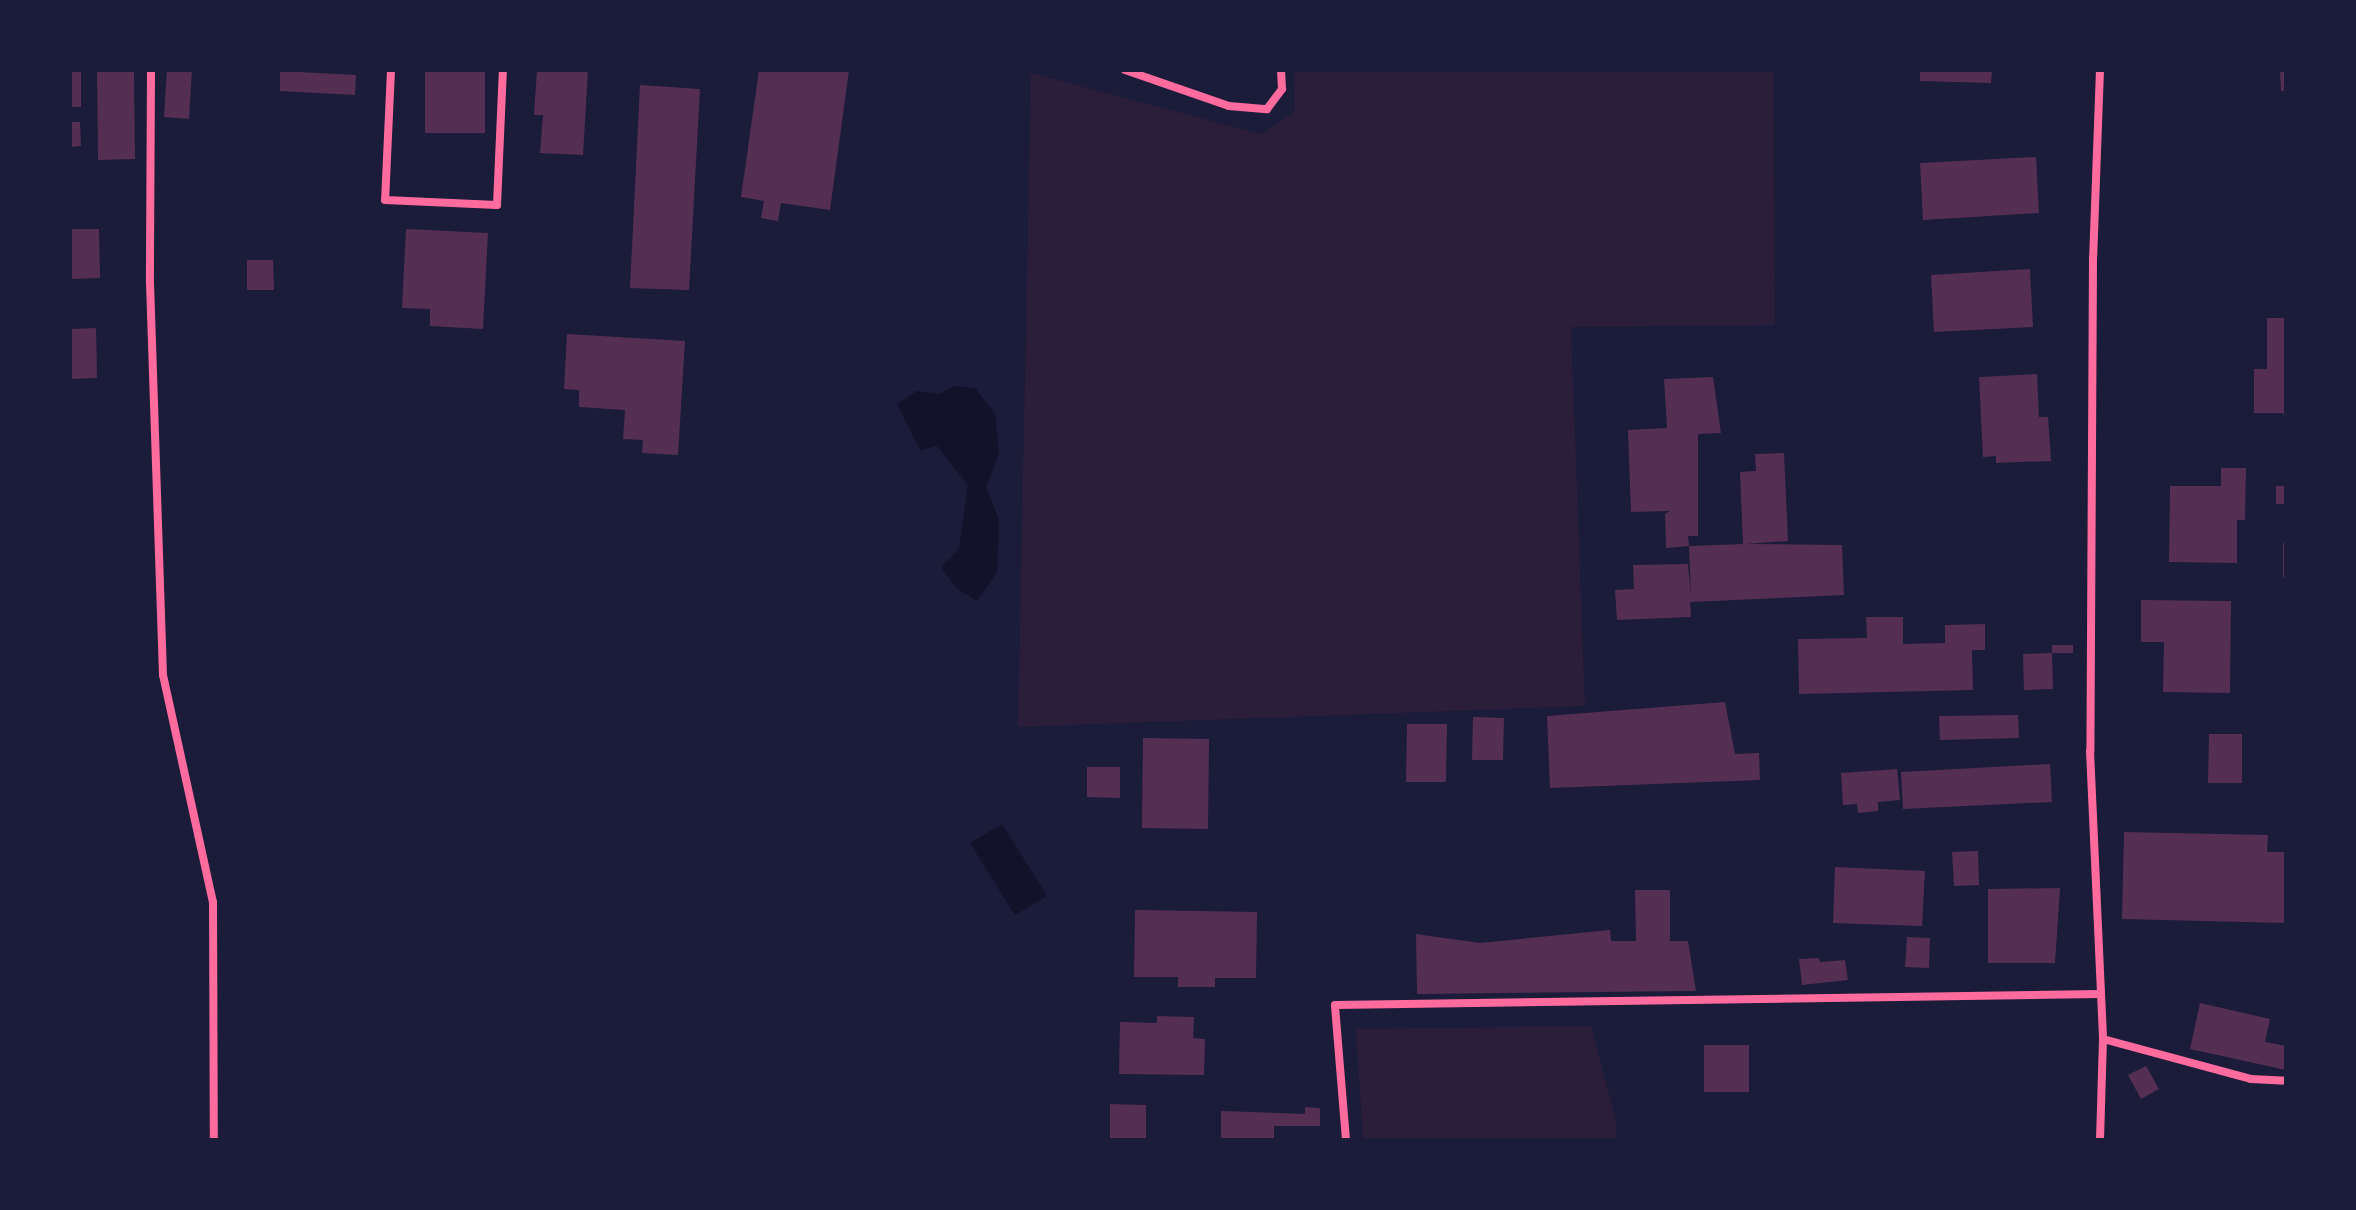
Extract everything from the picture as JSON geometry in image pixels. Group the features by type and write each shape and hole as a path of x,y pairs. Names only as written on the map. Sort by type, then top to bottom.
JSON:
{"street":[{"path":"151,70 150,283 163,675 213,902 214,1140"},
{"path":"391,70 385,200 497,205 503,70"},
{"path":"1125,70 1229,106 1267,109 1282,89 1281,70"},
{"path":"2100,70 2093,257 2090,751 2103,1039 2100,1140"},
{"path":"1346,1140 1335,1005 2100,994"},
{"path":"2103,1039 2251,1079 2286,1081"}],"shaded area":[{"path":"1294,70 1774,70 1775,325 1571,327 1585,706 1018,727 1031,73 1261,134 1295,112"},
{"path":"954,386 975,388 995,414 999,454 986,487 999,520 997,573 977,601 956,588 941,567 959,549 968,485 937,446 920,450 897,404 917,391 940,394"},
{"path":"1002,824 1047,896 1015,915 970,843"},
{"path":"1591,1026 1616,1120 1616,1140 1363,1140 1356,1029"}],"building":[{"path":"70,70 81,70 81,107 70,107"},
{"path":"97,70 134,70 135,159 98,160"},
{"path":"167,70 192,70 189,119 164,117"},
{"path":"425,70 485,70 485,133 425,133"},
{"path":"537,70 588,70 583,155 540,153 543,115 534,115"},
{"path":"759,70 849,70 830,210 781,203 778,221 761,218 764,201 741,197"},
{"path":"1920,70 1992,70 1991,83 1920,81"},
{"path":"2280,70 2286,70 2286,91 2281,91"},
{"path":"280,71 356,75 355,95 280,91"},
{"path":"640,85 700,89 689,290 630,288"},
{"path":"70,122 80,122 81,146 70,147"},
{"path":"2036,157 2039,213 1923,220 1920,163"},
{"path":"70,229 99,229 100,278 70,279"},
{"path":"406,229 488,233 483,329 430,326 430,309 402,308"},
{"path":"247,260 273,260 274,290 247,290"},
{"path":"2030,269 2033,327 1934,332 1931,275"},
{"path":"2267,318 2286,318 2286,425 2283,413 2254,413 2254,369 2267,369"},
{"path":"96,328 97,378 70,379 70,329"},
{"path":"567,334 685,341 678,455 642,453 643,440 623,439 625,410 579,407 579,390 564,389"},
{"path":"2037,374 2039,417 2048,417 2051,461 1996,463 1996,456 1983,457 1979,377"},
{"path":"1713,377 1721,433 1698,434 1698,536 1688,536 1689,546 1666,548 1665,514 1670,511 1631,512 1628,430 1667,428 1664,379"},
{"path":"1784,453 1788,541 1746,544 1842,545 1844,595 1690,602 1691,617 1617,620 1615,590 1634,589 1633,565 1688,564 1691,597 1689,546 1743,544 1740,472 1756,471 1755,454"},
{"path":"2221,468 2246,468 2245,520 2237,520 2237,563 2169,562 2170,486 2221,486"},
{"path":"2276,486 2286,486 2286,504 2276,504"},
{"path":"2283,543 2286,543 2286,578 2283,578"},
{"path":"2141,600 2231,601 2230,693 2163,692 2164,642 2141,642"},
{"path":"1866,617 1903,617 1903,644 1945,643 1945,625 1985,624 1985,650 1972,650 1973,690 1799,694 1798,639 1867,638"},
{"path":"2052,645 2073,645 2073,653 2052,653"},
{"path":"2052,653 2053,689 2024,690 2023,654"},
{"path":"1725,702 1735,754 1759,753 1760,780 1550,788 1547,716"},
{"path":"2018,715 2019,738 1940,740 1939,716"},
{"path":"1473,717 1504,718 1503,760 1472,760"},
{"path":"1407,724 1447,724 1446,782 1406,782"},
{"path":"2209,734 2242,734 2242,783 2208,783"},
{"path":"1143,738 1209,739 1208,829 1142,828"},
{"path":"2050,764 2052,802 1903,809 1901,772"},
{"path":"1087,767 1120,767 1120,798 1087,797"},
{"path":"1897,769 1900,800 1878,802 1878,811 1858,813 1857,804 1843,805 1841,773"},
{"path":"2124,832 2268,835 2267,852 2286,852 2286,923 2122,919"},
{"path":"1978,851 1979,885 1954,886 1952,852"},
{"path":"1835,867 1925,871 1922,926 1833,923"},
{"path":"2060,888 2055,963 1988,963 1988,889"},
{"path":"1635,890 1670,890 1670,941 1688,941 1696,991 1417,994 1416,934 1480,943 1610,930 1611,941 1636,941"},
{"path":"1135,910 1257,912 1256,978 1215,978 1215,987 1178,987 1178,977 1134,977"},
{"path":"1907,937 1930,938 1929,968 1905,967"},
{"path":"1819,958 1820,962 1845,960 1848,980 1802,985 1799,959"},
{"path":"2200,1003 2270,1019 2265,1042 2286,1046 2286,1070 2190,1049"},
{"path":"1157,1016 1194,1017 1193,1038 1205,1039 1204,1075 1119,1074 1120,1022 1157,1023"},
{"path":"1704,1045 1749,1045 1749,1092 1704,1092"},
{"path":"2146,1066 2159,1089 2141,1099 2128,1075"},
{"path":"1110,1104 1146,1105 1146,1140 1110,1140"},
{"path":"1305,1107 1320,1108 1320,1126 1274,1126 1274,1140 1221,1138 1221,1111 1305,1114"}]}
